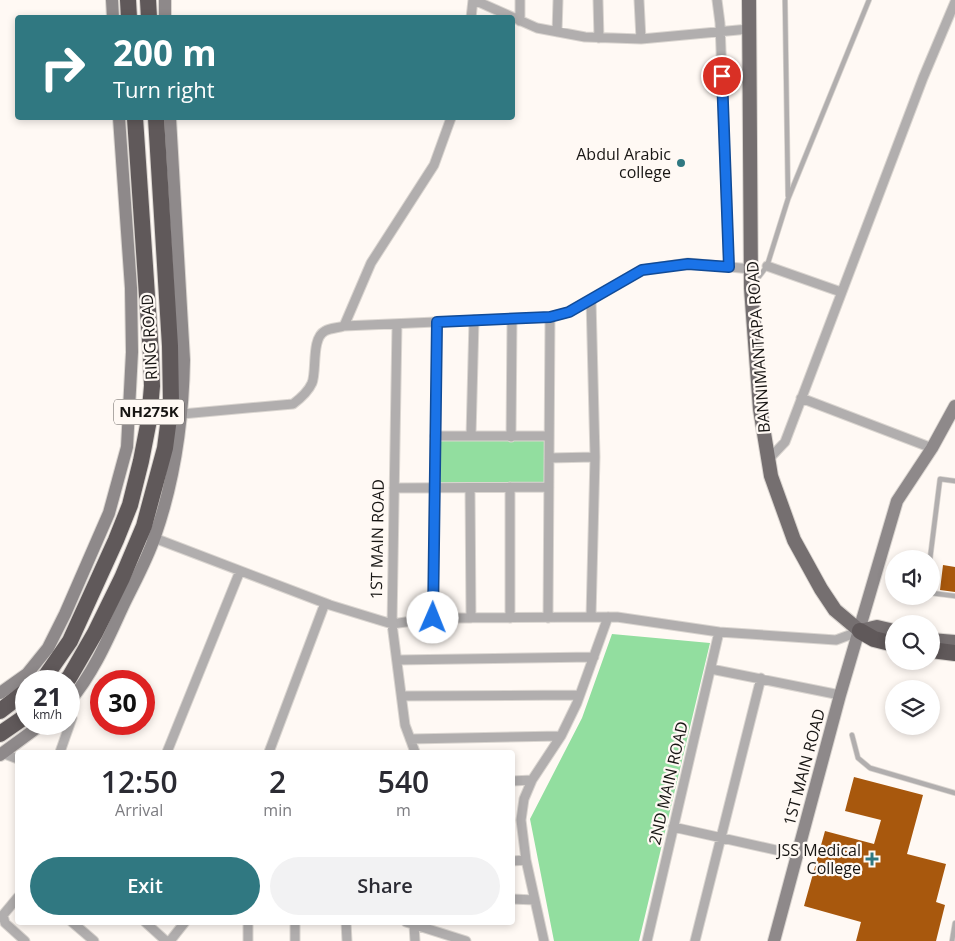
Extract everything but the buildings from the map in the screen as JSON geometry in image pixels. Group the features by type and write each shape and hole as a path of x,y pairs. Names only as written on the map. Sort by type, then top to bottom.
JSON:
{"highway":[{"path":"128,0 129,15"},
{"path":"148,0 149,15"},
{"name":"RING ROAD","path":"50,670 70,641 72,617 116,540 130,505 149,420 152,386 151,355 135,120"},
{"name":"RING ROAD","path":"74,670 148,535 165,448 171,403 170,346 156,120"},
{"name":"BANNIMANTAPA ROAD","path":"860,631 874,639 885,642"},
{"path":"940,651 955,653"},
{"path":"0,711 15,699"},
{"path":"0,734 15,724"}],"main road":[{"name":"BANNIMANTAPA ROAD","path":"749,0 751,288 760,409 768,460 771,476 794,540 835,610 860,631"},
{"path":"860,631 877,627 885,629"},
{"path":"940,641 955,642"}],"street":[{"path":"112,0 113,15"},
{"path":"165,0 165,15"},
{"path":"471,15 473,0 507,15"},
{"path":"520,0 520,21"},
{"path":"557,32 558,0"},
{"path":"598,0 599,38"},
{"path":"639,0 640,39"},
{"path":"717,0 720,33 729,267"},
{"path":"768,460 785,442 923,78 955,2"},
{"path":"515,19 537,28 599,38 640,39 749,29"},
{"path":"0,693 27,674 72,617 109,513 127,447 132,352 131,288 119,120"},
{"path":"80,689 109,637 148,535 170,489 179,442 184,360 170,120"},
{"path":"344,326 371,264 434,165 449,120"},
{"path":"182,414 293,404 307,392 312,383 317,345 321,335 325,331 344,326 550,317 569,312 642,270 688,264 751,268"},
{"path":"767,266 841,292"},
{"path":"591,299 595,457 591,617"},
{"path":"548,618 550,317"},
{"path":"511,437 512,319"},
{"path":"471,436 474,320"},
{"path":"433,618 437,322"},
{"name":"1ST MAIN ROAD","path":"397,324 392,624 405,725 414,750"},
{"path":"801,398 932,448"},
{"name":"1ST MAIN ROAD","path":"774,941 840,695 897,501 932,448 955,406"},
{"path":"435,436 549,436"},
{"path":"549,458 595,457"},
{"path":"510,487 510,618"},
{"path":"394,488 549,487"},
{"path":"470,488 471,618"},
{"path":"148,535 325,603 392,624 433,618 608,617 719,632 836,640 860,631"},
{"path":"168,750 240,570"},
{"path":"270,750 325,603"},
{"path":"544,941 517,820 532,780 562,736 608,617"},
{"name":"2ND MAIN ROAD","path":"647,941 719,632"},
{"path":"398,660 594,657"},
{"path":"710,669 840,695"},
{"path":"695,941 761,678"},
{"path":"402,696 579,695"},
{"path":"1,754 27,735"},
{"path":"61,750 66,735"},
{"path":"410,739 562,736"},
{"path":"1,754 15,758"},
{"path":"515,781 532,780"},
{"path":"674,828 798,855"},
{"path":"515,861 526,860"},
{"path":"515,900 535,900"},
{"path":"15,901 3,915 4,923 25,941"},
{"path":"75,925 94,941"},
{"path":"148,925 166,941"},
{"path":"170,941 183,925"},
{"path":"248,925 248,941"},
{"path":"295,925 295,941"},
{"path":"346,925 347,941"},
{"path":"410,925 415,941"},
{"path":"418,925 435,927 466,941"}],"lane":[{"path":"784,0 788,199"},
{"path":"751,288 767,266 788,199 869,0"},
{"path":"931,550 940,479 955,481"},
{"path":"940,594 955,596"},
{"path":"852,736 858,758 870,768 955,793"},
{"path":"952,941 955,923"}],"green space":[{"path":"545,439 545,482 439,483 439,440"},
{"path":"612,634 710,643 639,941 554,941 530,819 582,718"}],"place":[{"name":"Abdul Arabic college","path":"681,163"},
{"name":"JSS Medical College","path":"872,859"}],"route":[{"path":"433,618 437,322 550,317 569,312 642,270 688,264 729,267 722,76"}]}
